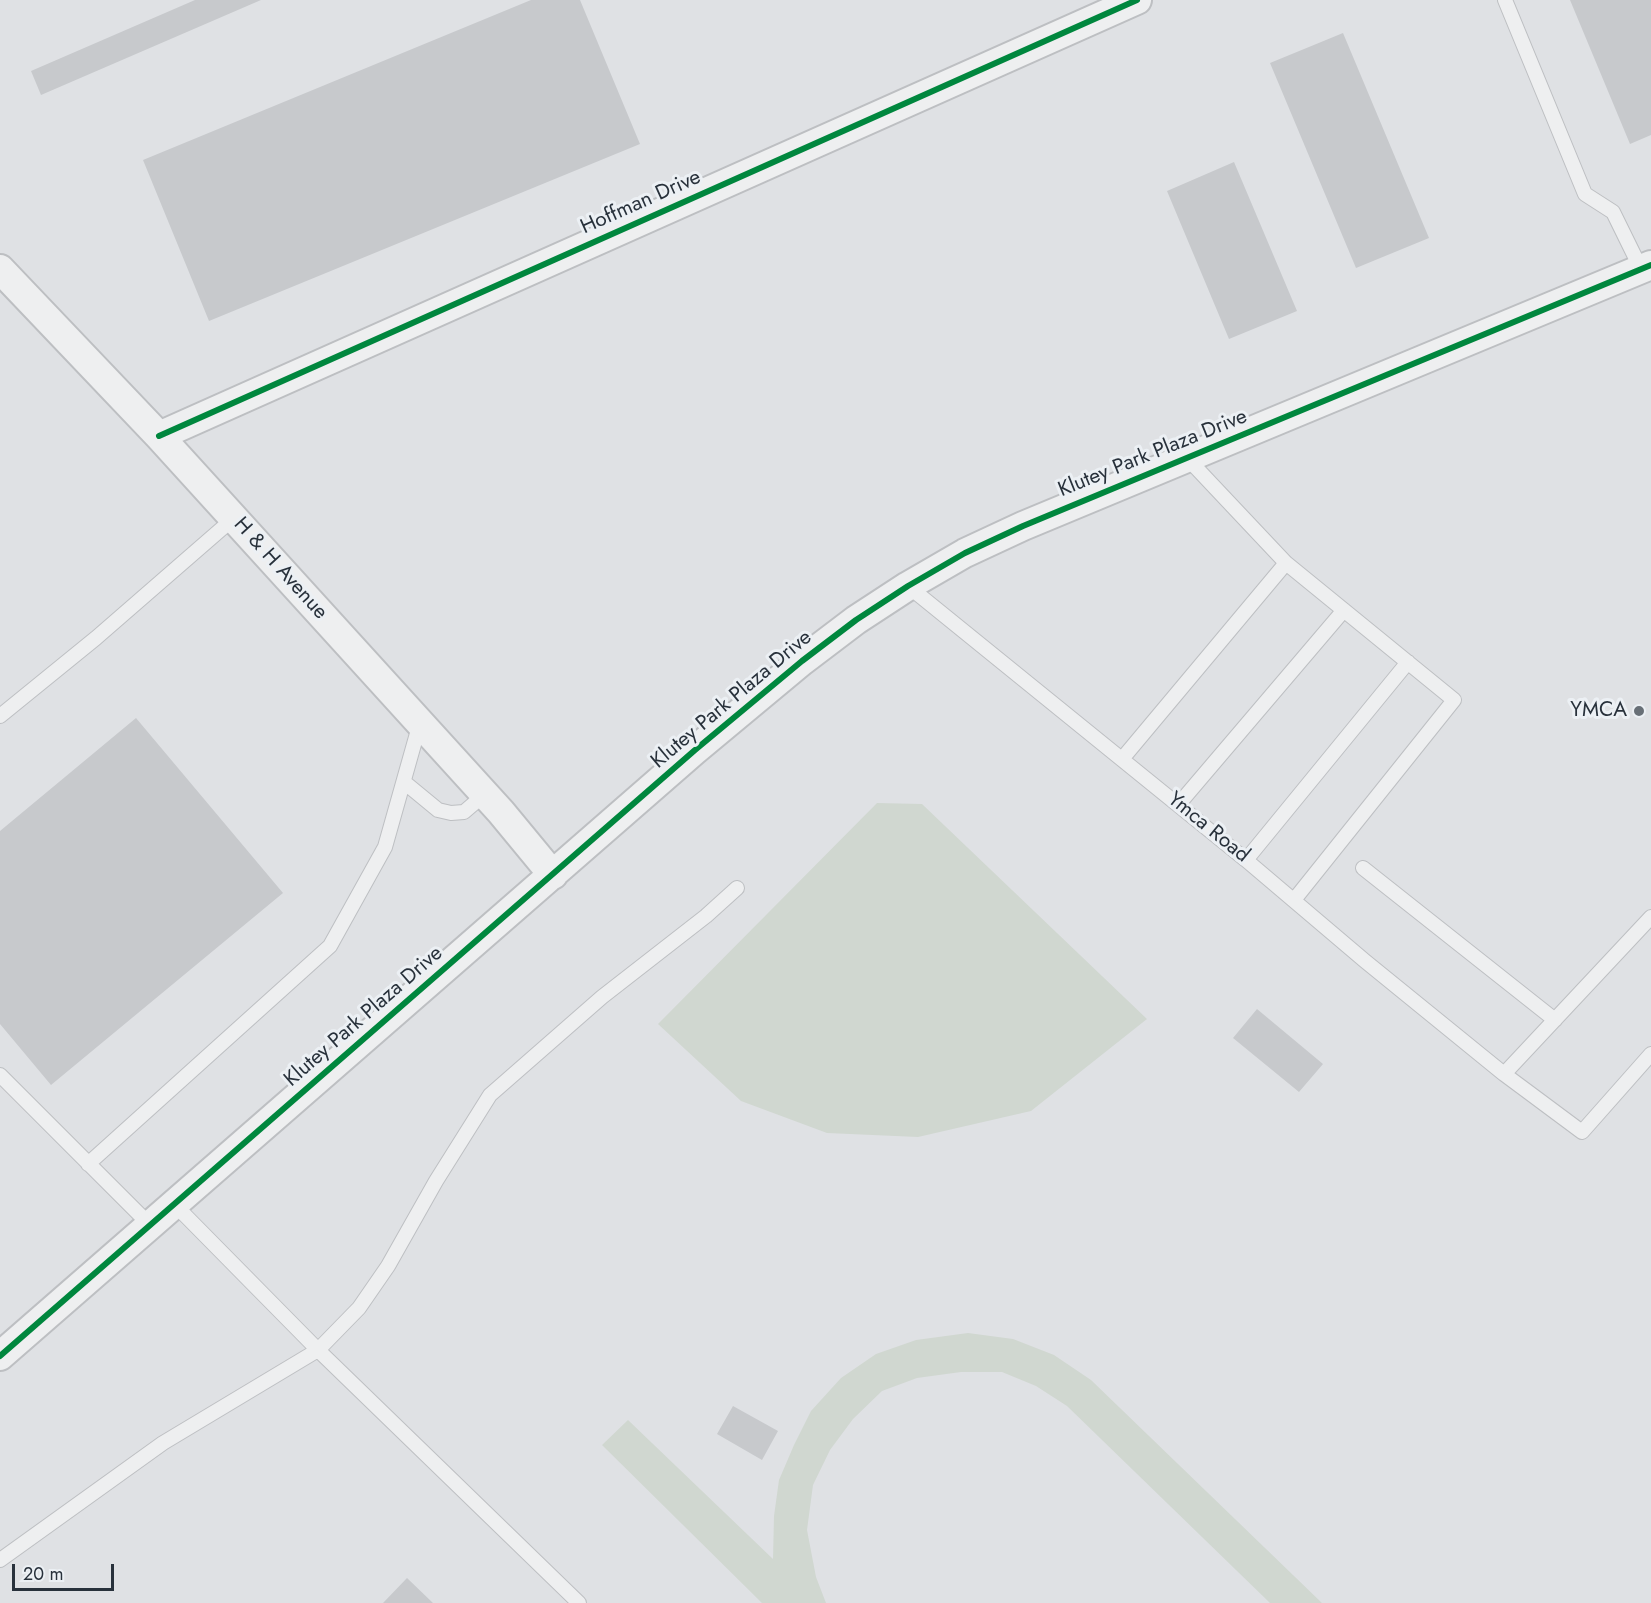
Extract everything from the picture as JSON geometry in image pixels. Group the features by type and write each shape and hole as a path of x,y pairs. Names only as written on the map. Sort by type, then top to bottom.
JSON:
{"street":[{"name":"Hoffman Drive","path":"159,436 1137,0"},
{"name":"Klutey Park Plaza Drive","path":"0,1356 695,750 802,661 856,620 965,553 1023,526 1646,267"},
{"name":"H & H Avenue","path":"0,269 234,518 485,794 553,875"}],"lane":[{"path":"1504,0 1585,194 1613,212 1646,267"},
{"path":"1187,458 1286,563 1454,699 1294,900"},
{"path":"0,716 96,638 234,518"},
{"path":"1122,759 1286,563"},
{"name":"Ymca Road","path":"908,586 1246,860 1504,1074 1582,1132 1651,1054"},
{"path":"1178,805 1344,610"},
{"path":"1246,860 1408,662"},
{"path":"88,1164 330,946 385,847 420,723"},
{"path":"404,782 438,810 452,813 464,812 485,794"},
{"path":"1363,868 1555,1020"},
{"path":"0,1560 164,1443 318,1350 359,1308 388,1266 436,1181 490,1095 602,997 706,916 737,888"},
{"path":"1504,1074 1651,917"},
{"path":"0,1075 150,1225"},
{"path":"174,1204 318,1350 579,1603"}],"shaded area":[{"path":"877,803 922,804 1147,1019 1031,1111 918,1137 827,1133 741,1101 658,1024"},
{"path":"968,1333 1013,1339 1054,1355 1091,1380 1322,1603 1270,1603 1067,1406 1036,1386 1002,1372 961,1372 917,1378 882,1391 853,1419 830,1450 813,1485 807,1530 816,1577 826,1603 762,1603 602,1445 628,1420 773,1559 774,1516 779,1480 811,1411 841,1378 876,1354 916,1340"}],"building":[{"path":"195,0 261,0 41,95 31,71"},
{"path":"531,0 580,0 640,144 209,321 143,160"},
{"path":"1570,0 1651,0 1651,135 1630,144"},
{"path":"1343,33 1429,238 1356,268 1270,63"},
{"path":"1234,162 1297,311 1229,339 1167,191"},
{"path":"136,718 283,893 51,1085 0,1024 0,831"},
{"path":"1257,1009 1323,1064 1299,1092 1233,1038"},
{"path":"733,1406 778,1431 762,1460 717,1434"},
{"path":"407,1578 433,1603 383,1603"}],"cycle path":[{"path":"159,436 1137,0"},
{"path":"0,1356 695,750 802,661 856,620 965,553 1023,526 1651,265"}],"place":[{"name":"YMCA","path":"1639,711"}]}
